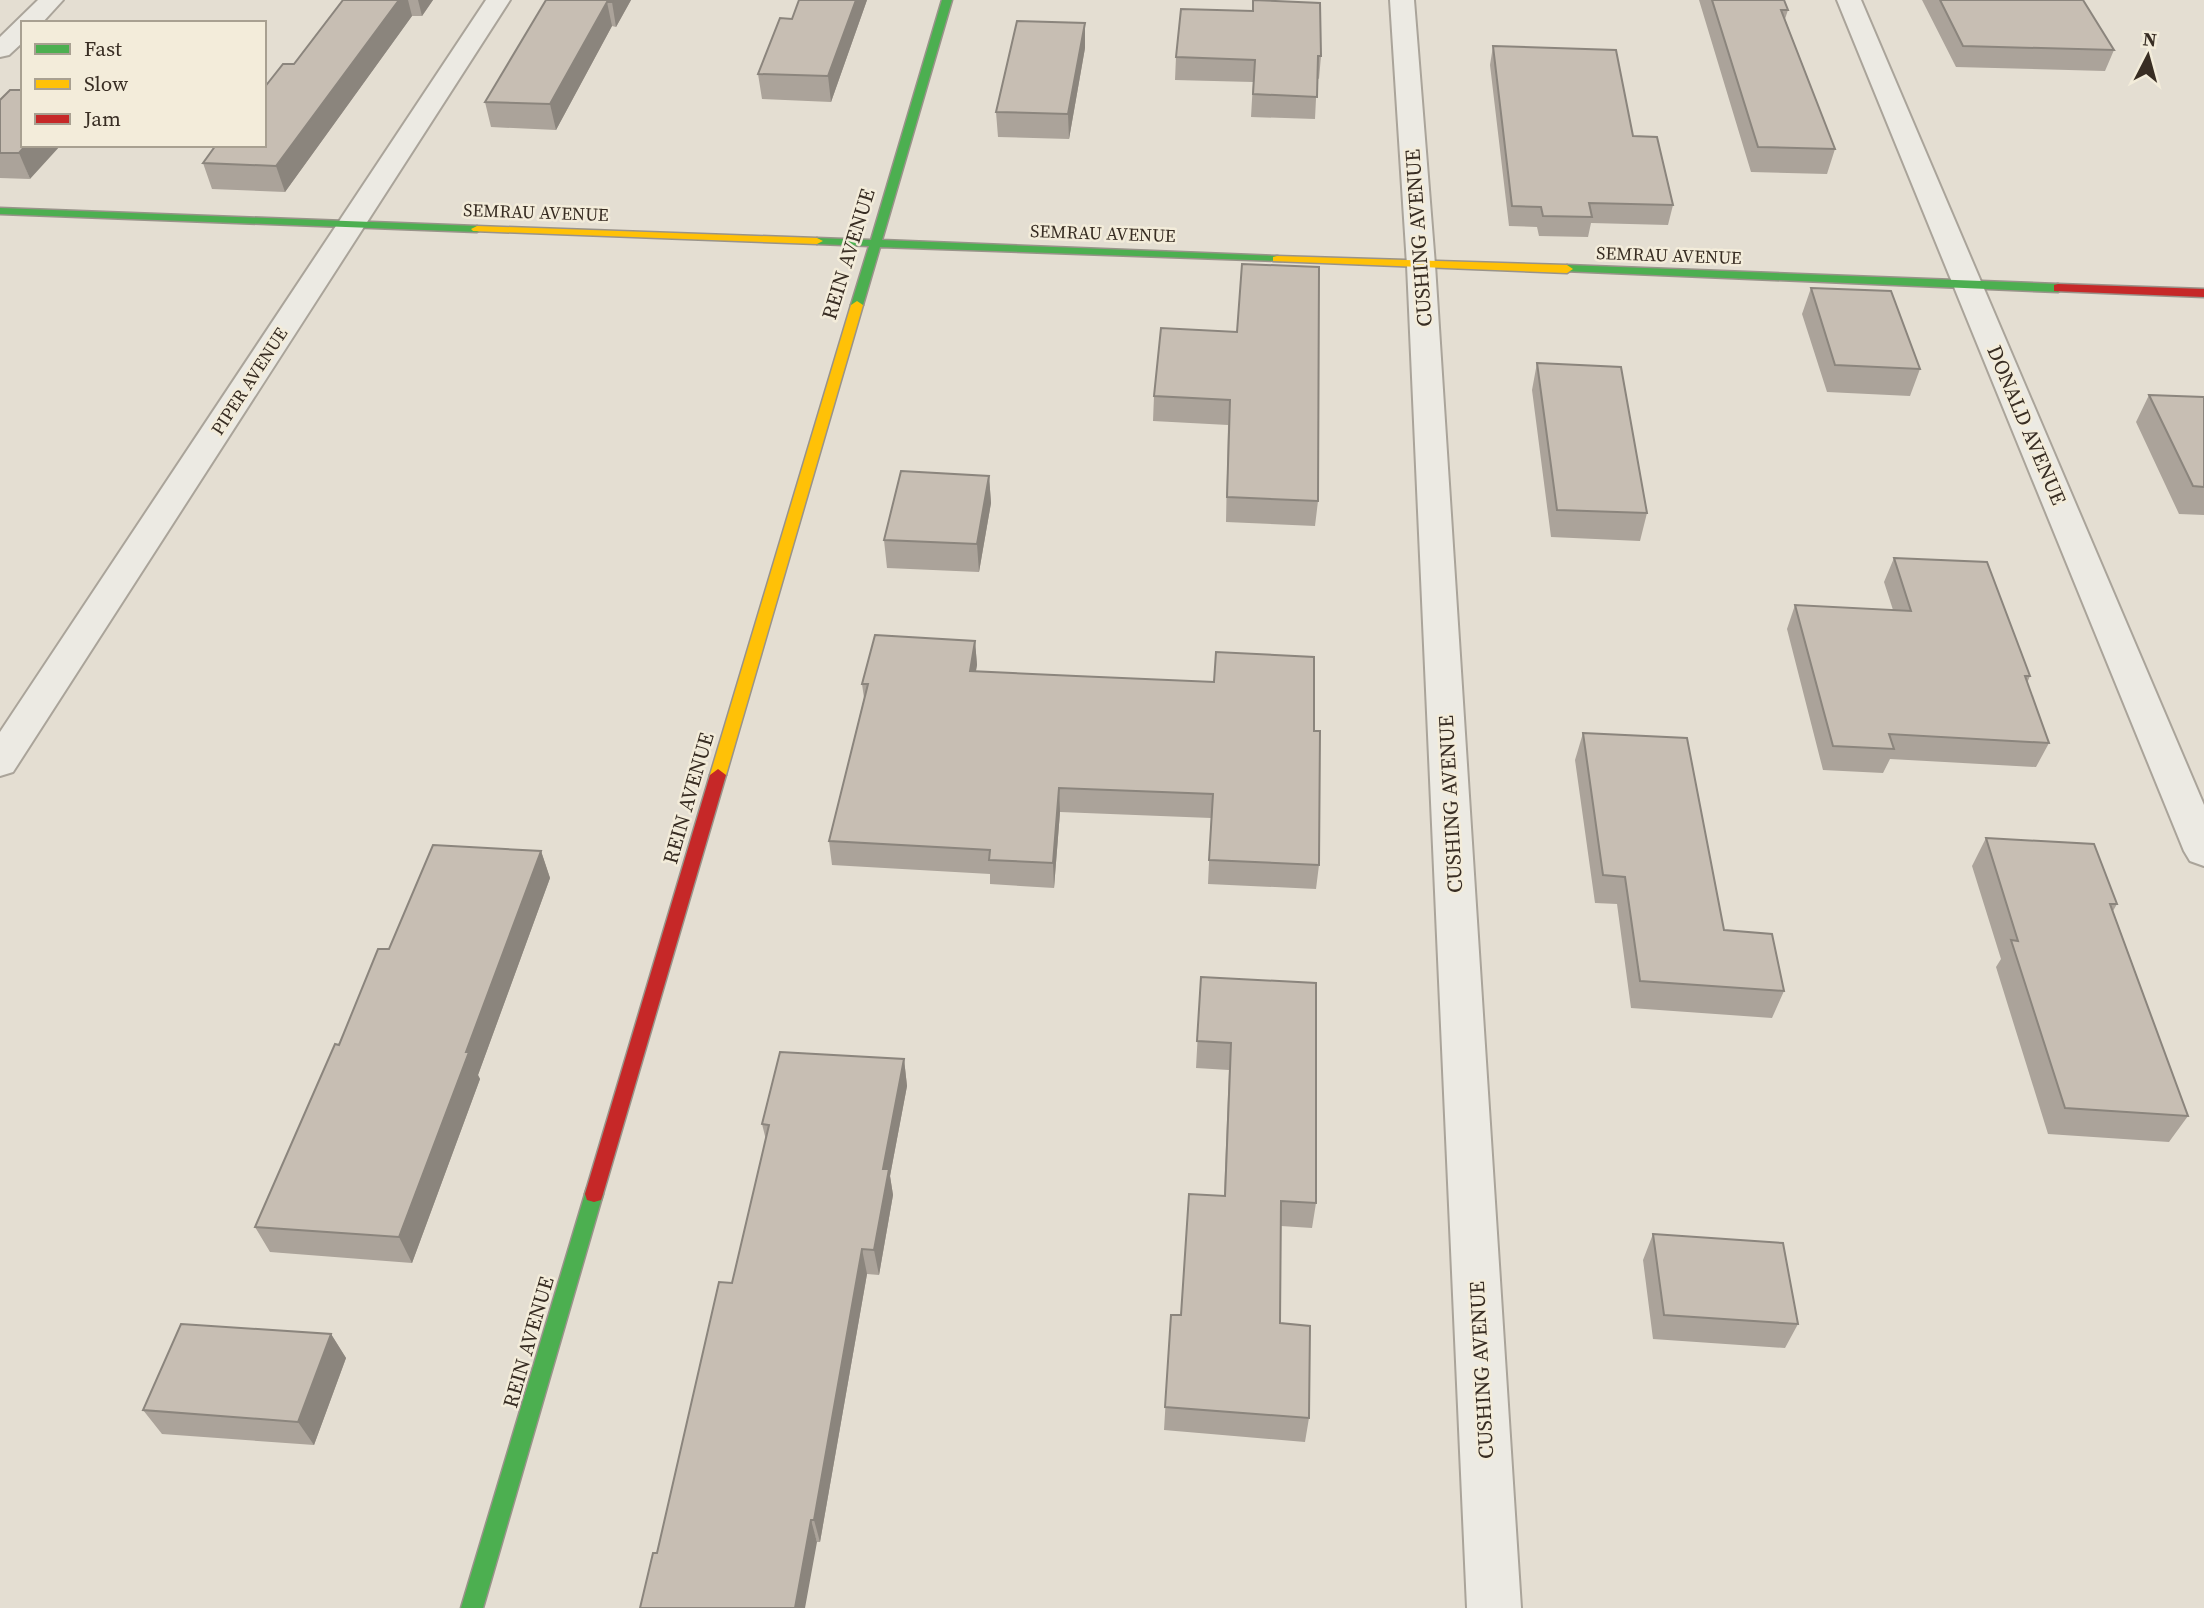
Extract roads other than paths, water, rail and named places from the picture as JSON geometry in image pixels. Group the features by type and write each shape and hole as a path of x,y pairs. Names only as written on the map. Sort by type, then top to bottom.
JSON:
{"street":[{"path":"30,21 51,0"},
{"name":"PIPER AVENUE","path":"0,762 498,0"},
{"name":"REIN AVENUE","path":"472,1608 873,243 947,0"},
{"name":"CUSHING AVENUE","path":"1402,0 1421,265 1494,1608"},
{"name":"DONALD AVENUE","path":"1849,0 2204,851"},
{"path":"0,50 21,30"},
{"name":"SEMRAU AVENUE","path":"0,211 2204,293"}]}
